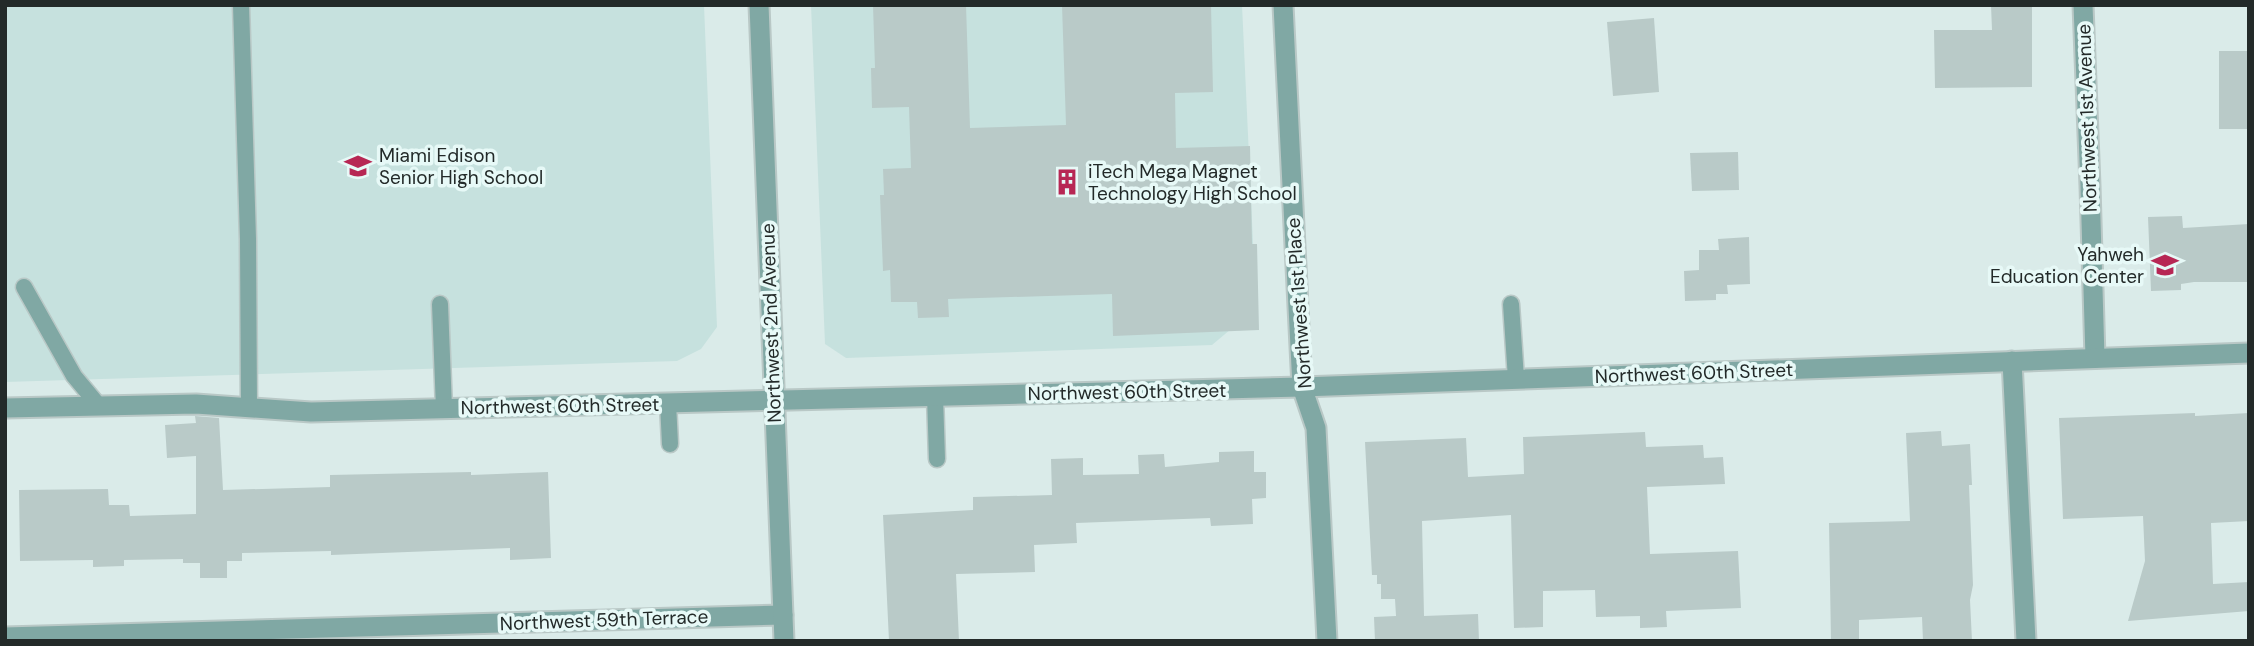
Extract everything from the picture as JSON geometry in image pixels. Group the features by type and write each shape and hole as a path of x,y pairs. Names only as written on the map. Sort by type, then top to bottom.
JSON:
{"street":[{"name":"Northwest 2nd Avenue","path":"759,5 784,641"},
{"name":"Northwest 1st Place","path":"1283,5 1302,387 1316,428 1326,641"},
{"name":"Northwest 1st Avenue","path":"2083,5 2095,358"},
{"name":"Northwest 60th Street","path":"5,408 196,404 312,412 444,409 1302,387 2249,353"},
{"path":"2012,361 2026,641"},
{"name":"Northwest 59th Terrace","path":"5,637 783,615"}],"lane":[{"path":"241,5 247,170 249,408"},
{"path":"24,287 74,376 99,406"},
{"path":"440,304 444,409"},
{"path":"1511,304 1516,379"},
{"path":"934,396 937,459"},
{"path":"668,403 670,444"}],"shaded area":[{"name":"Miami Edison Senior High School","path":"5,5 704,5 717,327 701,349 677,361 5,382"},
{"name":"iTech Mega Magnet Technology High School","path":"811,5 1242,5 1256,308 1212,345 846,358 825,344"}],"building":[{"name":"iTech Mega Magnet Technology High School","path":"873,5 966,5 970,128 1066,125 1062,5 1211,5 1213,92 1175,93 1176,148 1250,146 1252,244 1257,244 1259,330 1113,336 1112,294 948,299 949,317 918,318 917,302 891,302 890,270 883,271 880,195 884,195 883,169 911,168 909,107 872,108 871,68 875,68"},
{"path":"1991,5 2032,5 2032,87 1935,88 1934,30 1992,30"},
{"path":"1654,18 1659,92 1613,96 1607,22"},
{"path":"2219,51 2249,51 2249,129 2219,129"},
{"path":"1738,152 1739,190 1692,191 1690,153"},
{"path":"2182,216 2183,228 2249,224 2249,282 2194,282 2181,284 2181,290 2151,291 2148,217"},
{"path":"1749,237 1750,284 1727,285 1728,294 1716,294 1716,300 1685,301 1684,271 1699,270 1699,250 1719,250 1718,239"},
{"path":"2195,413 2195,416 2249,413 2249,521 2211,523 2213,584 2249,582 2249,611 2128,621 2145,561 2143,516 2063,519 2059,418"},
{"path":"195,416 219,418 223,490 330,487 330,475 548,472 551,558 510,560 510,548 331,555 331,551 242,553 242,561 227,561 227,578 200,578 200,563 183,563 183,559 124,560 124,566 93,567 93,560 20,561 19,490 108,489 109,505 129,505 130,516 196,514 196,456 167,458 165,425 196,423"},
{"path":"1941,431 1942,446 1970,444 1972,641 1923,641 1922,617 1859,620 1859,641 1831,641 1829,523 1910,521 1906,433"},
{"path":"1645,432 1646,447 1703,445 1704,458 1723,457 1725,484 1647,487 1650,554 1738,551 1741,608 1666,611 1667,627 1640,628 1640,616 1596,617 1595,590 1543,591 1543,627 1514,628 1511,515 1422,521 1424,616 1478,614 1479,641 1375,641 1374,617 1396,616 1395,599 1381,599 1381,584 1377,584 1377,575 1372,575 1365,442 1466,438 1468,477 1524,474 1523,437"},
{"path":"1254,451 1254,472 1266,472 1266,498 1252,499 1253,524 1211,526 1210,518 1076,523 1077,543 1034,545 1035,572 956,574 959,641 889,641 883,515 973,510 973,497 1052,495 1051,459 1083,458 1083,475 1139,474 1138,455 1164,454 1165,467 1219,462 1219,452"}],"place":[{"name":"Miami Edison Senior High School","path":"358,166"},
{"name":"iTech Mega Magnet Technology High School","path":"1067,182"},
{"name":"Yahweh Education Center","path":"2165,265"}]}
